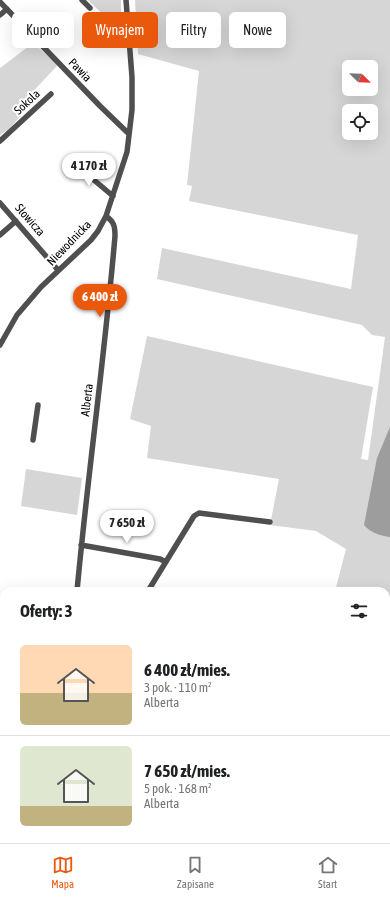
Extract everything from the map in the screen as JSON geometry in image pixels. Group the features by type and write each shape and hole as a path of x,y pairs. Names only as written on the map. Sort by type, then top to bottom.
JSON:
{"street":[{"path":"82,0 90,8"},
{"name":"Niewodnicka","path":"0,345 17,315 41,287 91,240 106,216 127,152 133,92 126,0"},
{"name":"Pawia","path":"0,2 129,134"},
{"path":"0,15 7,9"},
{"name":"Sokola","path":"0,141 51,94"},
{"path":"76,165 113,196"},
{"name":"Słowicza","path":"0,203 58,270"},
{"name":"Alberta","path":"77,587 96,416 108,325 115,236 115,226 112,220 106,216"},
{"path":"0,235 16,220"},
{"path":"33,440 38,405"},
{"path":"150,587 194,516 199,513 270,522"},
{"path":"81,545 160,559 166,562"}],"shaded area":[{"path":"88,0 121,0 121,12 100,12"},
{"path":"135,0 390,0 390,587 336,587 346,549 316,531 270,525 279,479 147,458 151,426 130,419 147,336 373,387 361,459 368,460 385,337 372,335 362,325 157,279 162,248 351,289 358,235 189,201 192,186 187,185 199,71 138,54 138,48 158,48 158,12 136,12"},
{"path":"26,48 39,48 54,61 57,66 25,100 24,112 9,129 0,135 0,68"},
{"path":"390,427 389,537 375,533 364,525 377,458"},
{"path":"26,469 82,478 77,515 21,506"}]}
